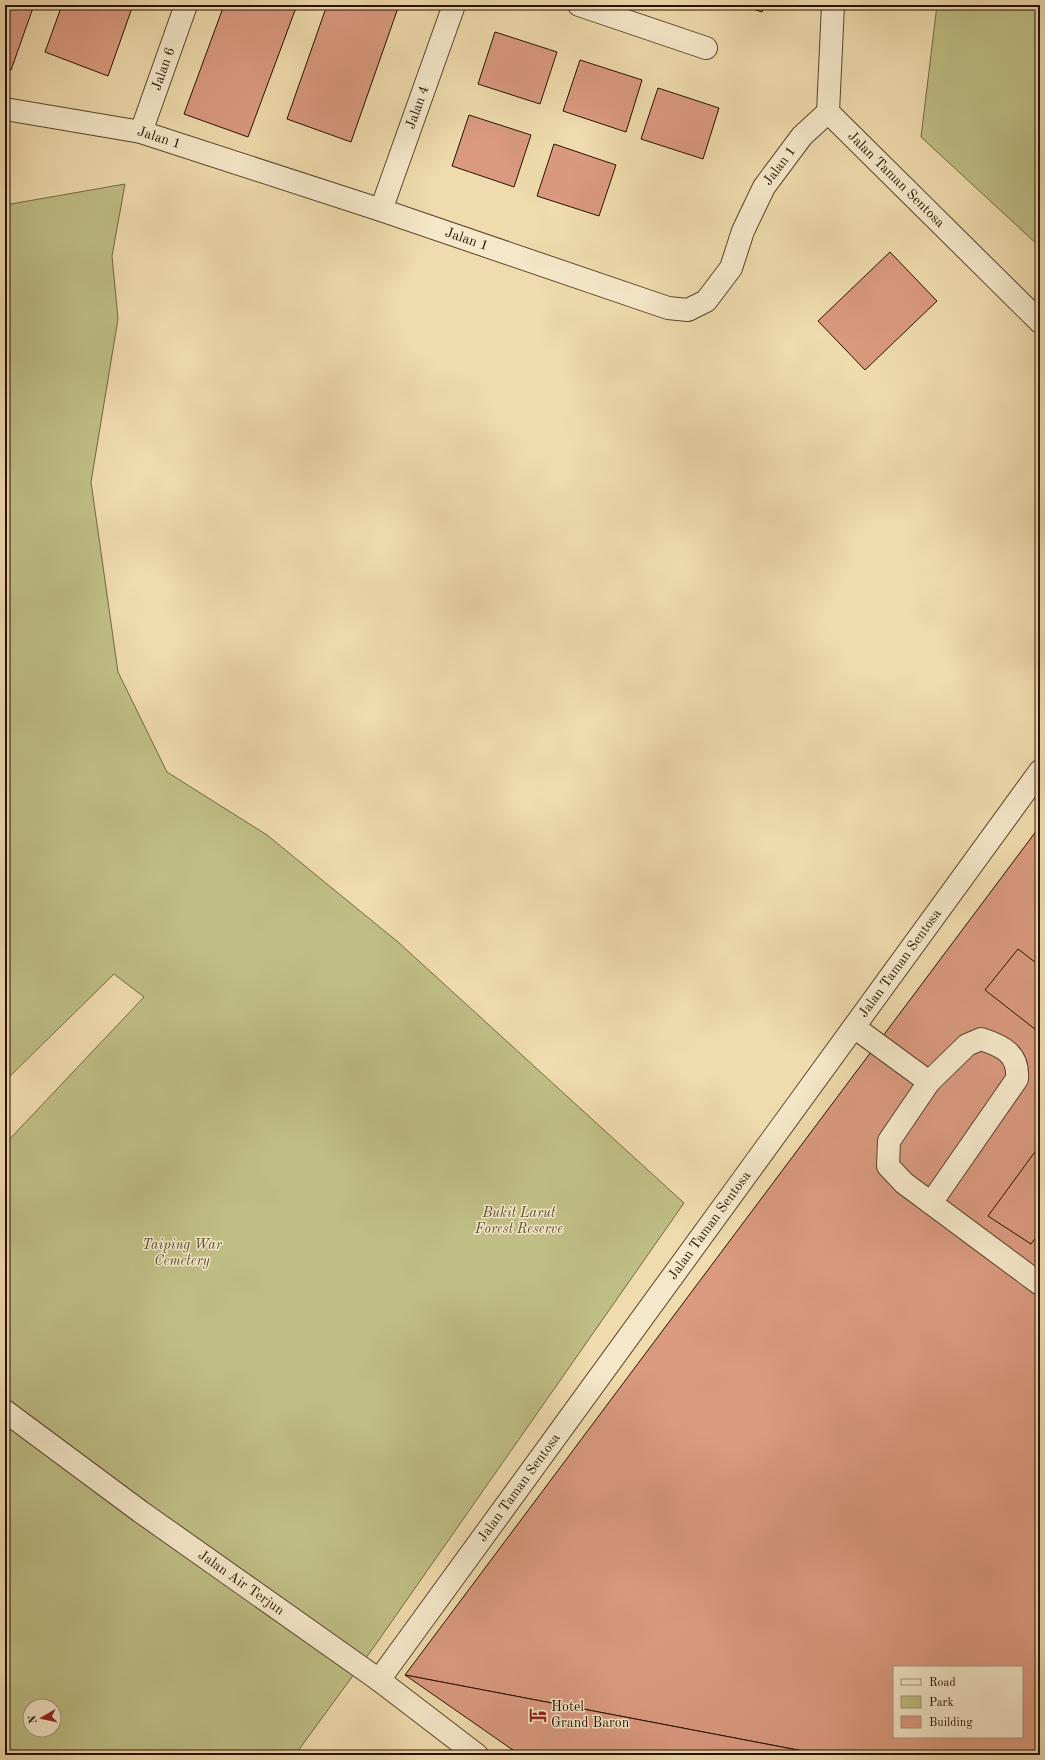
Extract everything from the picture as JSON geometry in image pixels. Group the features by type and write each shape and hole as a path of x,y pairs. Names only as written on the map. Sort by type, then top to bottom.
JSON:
{"street":[{"name":"Jalan 6","path":"141,132 186,5"},
{"name":"Jalan 4","path":"381,210 454,5"},
{"path":"579,5 706,48"},
{"path":"828,112 833,5"},
{"name":"Jalan 1","path":"5,108 141,132 381,210 668,308 688,310 706,301 731,268 743,231 764,187 802,136 828,112"},
{"name":"Jalan Taman Sentosa","path":"828,112 1040,322"},
{"name":"Jalan Taman Sentosa","path":"379,1680 1040,771"},
{"path":"854,1027 929,1082"},
{"path":"931,1202 1017,1079 1018,1067 1014,1057 992,1043 981,1039 967,1045 929,1082 889,1141 888,1166 904,1183 1040,1284"},
{"name":"Jalan Air Terjun","path":"5,1411 141,1512 379,1680 477,1755"}],"green space":[{"path":"937,5 1040,5 1040,247 921,137"},
{"path":"125,184 112,256 118,319 91,482 118,672 167,772 267,835 398,942 684,1203 376,1644 295,1755 5,1755 5,1144 144,997 114,974 5,1081 5,205"}],"building":[{"path":"5,5 34,5 11,70 5,68"},
{"path":"62,5 133,5 108,76 45,52"},
{"path":"224,5 297,5 248,137 184,114"},
{"path":"327,5 399,5 351,142 287,119"},
{"path":"740,5 765,5 762,12"},
{"path":"495,32 557,52 540,104 478,84"},
{"path":"580,60 642,80 626,132 563,111"},
{"path":"658,88 719,108 703,159 641,139"},
{"path":"469,115 531,135 514,187 452,166"},
{"path":"554,144 616,165 599,216 537,196"},
{"path":"890,252 937,301 865,370 818,321"},
{"path":"1040,826 1040,1755 824,1755 405,1675"},
{"path":"1018,949 1040,966 1040,1033 985,990"},
{"path":"1040,1145 1040,1232 1031,1244 988,1216"},
{"name":"Hotel Grand Baron","path":"405,1675 824,1755 520,1755"}],"place":[{"name":"Hotel Grand Baron","path":"538,1715"}],"park label":[{"name":"Bukit Larut Forest Reserve","path":"519,1222"},
{"name":"Taiping War Cemetery","path":"182,1254"}]}
